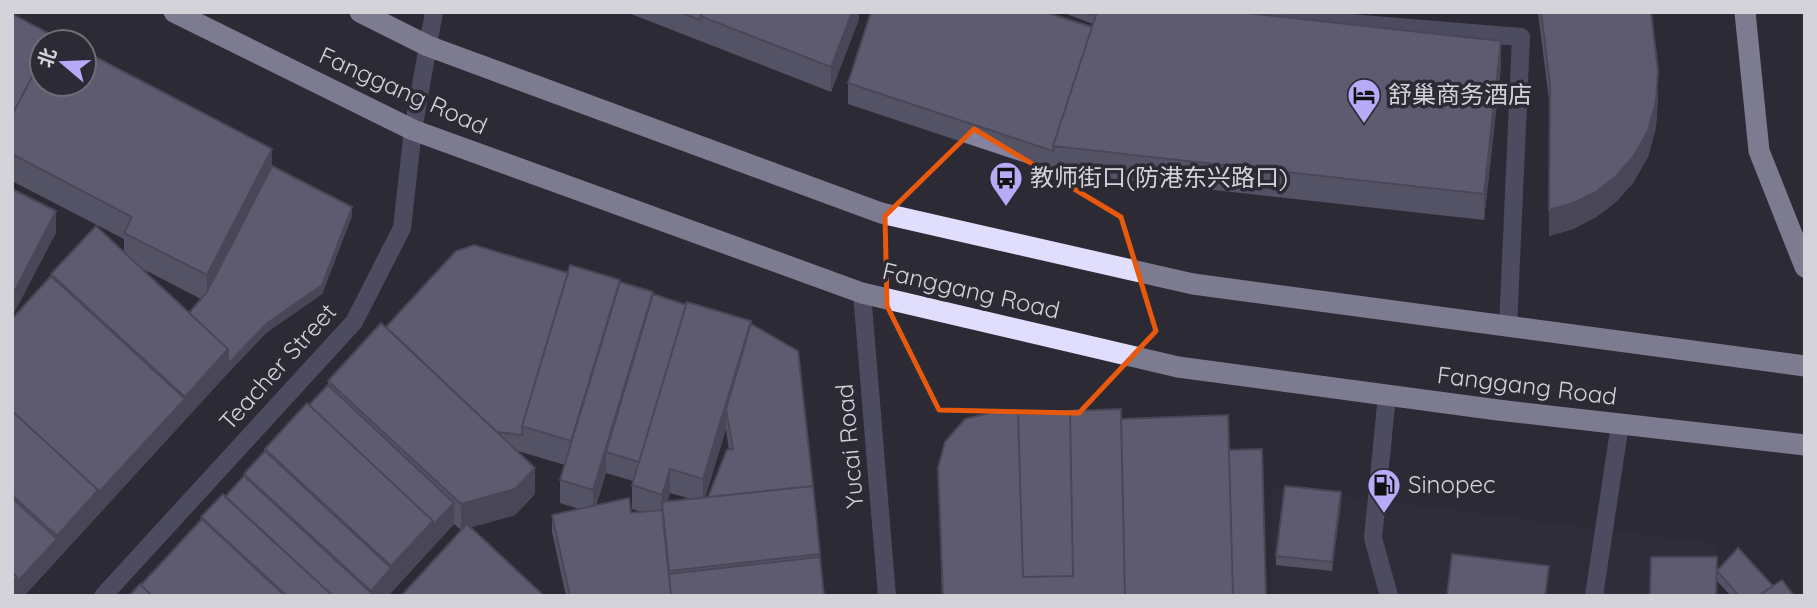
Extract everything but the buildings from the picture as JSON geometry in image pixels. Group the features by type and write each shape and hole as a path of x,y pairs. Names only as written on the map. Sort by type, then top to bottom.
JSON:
{"highway":[{"name":"Fanggang Road","path":"174,12 413,130 862,293 1178,367 1387,396 1805,445"},
{"path":"360,12 428,46 881,213 1193,284 1805,366"},
{"path":"1745,12 1759,150 1805,267"}],"street":[{"name":"Teacher Street","path":"103,596 354,322 402,228 413,130 434,12"},
{"path":"1258,16 1380,19 1521,37 1508,327"},
{"name":"Yucai Road","path":"862,293 887,596"},
{"path":"1387,396 1373,538 1389,596"},
{"path":"1594,596 1620,424"}],"highlighted area":[{"path":"974,129 1121,217 1156,331 1079,413 939,410 887,306 885,216"}],"shaded area":[{"name":"Sinopec","path":"1272,487 1717,544 1716,596 1273,596"}],"place":[{"name":"舒巢商务酒店","path":"1364,125"},
{"name":"教师街口(防港东兴路口)","path":"1006,208"},
{"name":"Sinopec","path":"1384,515"}]}
